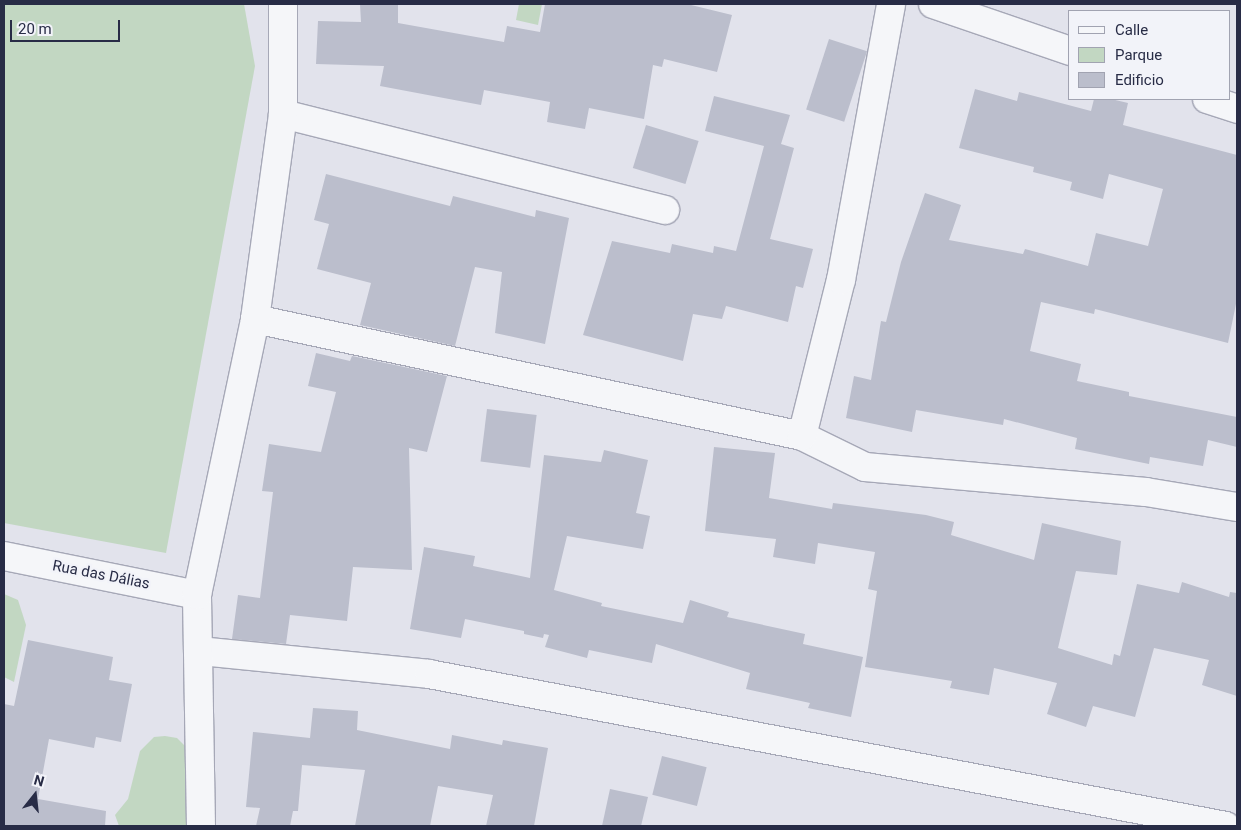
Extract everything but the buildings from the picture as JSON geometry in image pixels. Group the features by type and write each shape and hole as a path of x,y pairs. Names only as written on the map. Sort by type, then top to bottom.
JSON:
{"street":[{"path":"201,826 200,651 197,595 255,319 283,114 283,4"},
{"path":"802,436 841,280 890,4"},
{"path":"933,4 1068,50"},
{"path":"1210,100 1237,109"},
{"path":"283,114 665,210"},
{"path":"255,319 802,436 865,467 1146,492 1237,507"},
{"name":"Rua das Dálias","path":"4,556 197,595"},
{"path":"200,651 429,674 1226,826"}],"green space":[{"path":"4,4 244,4 255,66 166,553 4,523"},
{"path":"519,4 542,4 538,25 516,20"},
{"path":"4,594 18,600 26,625 14,682 4,677"},
{"path":"154,737 177,738 185,746 192,765 188,826 119,826 115,815 128,799 140,751"}]}
